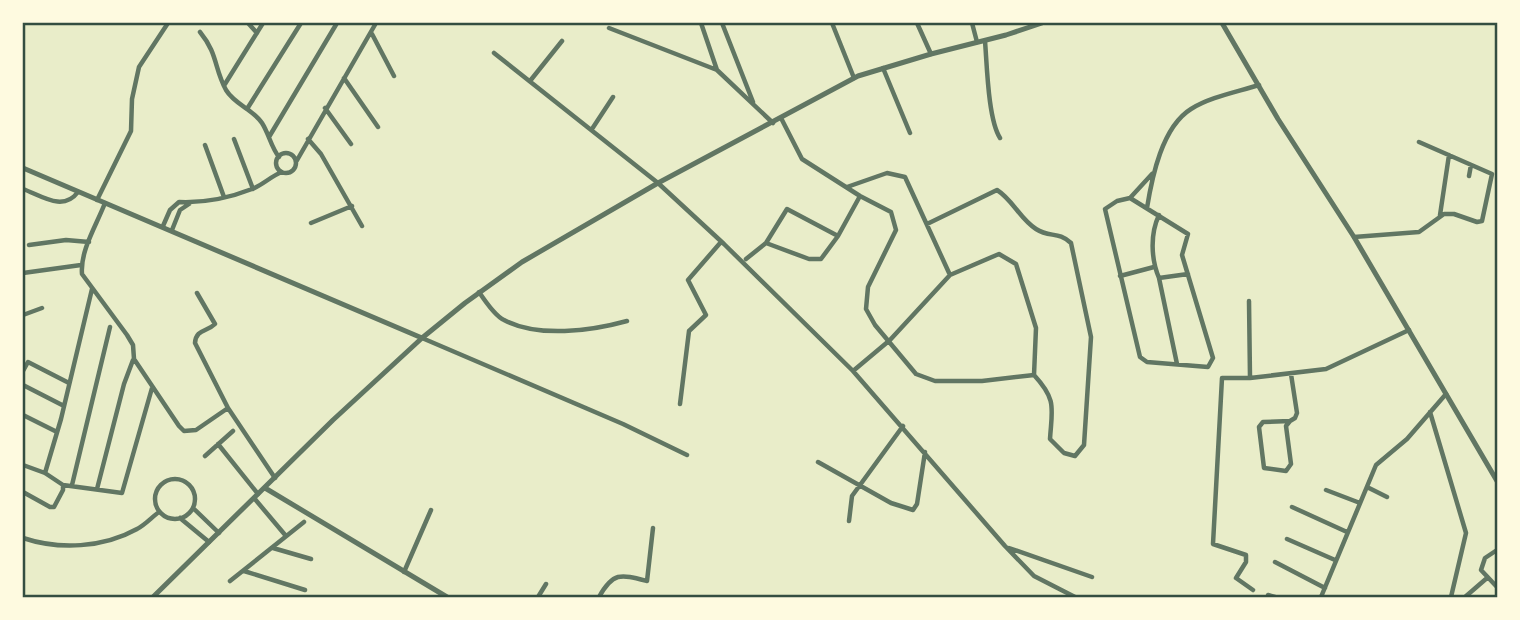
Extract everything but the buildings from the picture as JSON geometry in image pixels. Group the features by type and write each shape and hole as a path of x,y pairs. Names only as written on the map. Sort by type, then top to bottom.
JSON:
{"street":[{"path":"97,201 131,131 132,99 139,67 147,51 168,23"},
{"path":"247,23 257,33"},
{"path":"224,85 263,23"},
{"path":"247,109 301,23"},
{"path":"268,138 337,23"},
{"path":"162,226 174,205 179,202 224,197 253,188 282,172 293,170 325,108 376,23"},
{"path":"693,23 701,25 717,70"},
{"path":"722,23 753,103"},
{"path":"832,23 854,78"},
{"path":"917,23 931,54"},
{"path":"972,23 977,42"},
{"path":"153,597 333,420 422,338 479,292 522,262 659,183 854,78 1042,23"},
{"path":"1222,23 1354,237 1497,481"},
{"path":"609,28 717,70 773,122"},
{"path":"200,32 211,46 218,74 232,98 262,123 279,157 277,165 282,172"},
{"path":"371,33 394,76"},
{"path":"530,81 562,41"},
{"path":"985,41 995,130 1000,138"},
{"path":"494,53 659,183 853,371 1034,576 1074,597"},
{"path":"883,68 910,133"},
{"path":"344,78 377,127"},
{"path":"1147,208 1152,174 1175,125 1187,112 1202,104 1259,85"},
{"path":"592,129 613,97"},
{"path":"325,108 351,144"},
{"path":"781,118 802,159 860,196 891,212 897,230 868,287 866,309 875,325 916,373 935,381 982,381 1034,376"},
{"path":"234,139 253,188"},
{"path":"308,139 321,154 362,226"},
{"path":"1354,237 1419,232 1440,215 1454,214 1477,222 1482,220 1492,174 1419,142"},
{"path":"205,145 224,197"},
{"path":"279,157 290,155 296,162"},
{"path":"1440,215 1449,155"},
{"path":"1469,176 1471,165"},
{"path":"23,168 623,424 687,455"},
{"path":"846,187 887,173 905,177 950,275"},
{"path":"1130,198 1188,234 1182,256 1213,359 1205,368 1147,362 1140,357 1105,209 1117,201 1130,198 1152,174"},
{"path":"23,188 62,203 72,200 78,192"},
{"path":"853,371 890,340 950,275 999,254 1016,264 1037,328 1034,376 1048,391 1052,404 1050,439 1064,453 1075,456 1084,445 1091,337 1071,243 1063,236 1045,234 1033,227 1009,197 997,190 927,224"},
{"path":"766,243 817,260 825,256 860,196"},
{"path":"97,489 126,377 134,359 133,345 127,335 82,274 84,250 105,203"},
{"path":"172,230 180,210 189,203"},
{"path":"311,223 352,206"},
{"path":"746,259 766,243 787,209 838,236"},
{"path":"1159,215 1153,235 1154,268 1159,278 1177,364"},
{"path":"29,245 66,240 89,242"},
{"path":"680,404 689,331 706,315 688,280 721,242"},
{"path":"23,273 81,265"},
{"path":"1120,276 1154,268"},
{"path":"1159,278 1188,274"},
{"path":"45,473 92,288"},
{"path":"479,292 502,320 536,331 606,327 626,320"},
{"path":"197,293 215,324 200,331 195,337 195,343 228,408 275,478"},
{"path":"1249,301 1250,378"},
{"path":"23,315 42,308"},
{"path":"72,485 110,327"},
{"path":"1253,590 1236,578 1246,562 1246,555 1213,544 1222,378 1250,378 1326,369 1409,330"},
{"path":"134,359 184,431 191,432 202,427 228,408"},
{"path":"23,371 28,362 69,383"},
{"path":"1290,421 1263,422 1259,426 1264,468 1286,471 1291,464 1286,426 1297,413 1291,374"},
{"path":"23,385 64,406"},
{"path":"23,465 45,473 63,485 122,492 152,387"},
{"path":"1321,597 1376,465 1407,439 1446,394"},
{"path":"1430,411 1466,533 1451,597"},
{"path":"23,415 57,432"},
{"path":"849,521 852,496 903,426"},
{"path":"205,456 233,431"},
{"path":"218,444 286,536"},
{"path":"818,462 891,503 914,509 925,452"},
{"path":"180,519 193,508 195,496 186,482 174,478 167,480 156,490 159,512 180,519 209,542"},
{"path":"23,492 54,507 63,485"},
{"path":"1367,487 1387,497"},
{"path":"265,488 447,597"},
{"path":"1326,490 1360,503"},
{"path":"1292,507 1347,532"},
{"path":"193,508 219,533"},
{"path":"404,572 431,510"},
{"path":"23,538 69,547 94,544 137,529 159,512"},
{"path":"230,581 304,522"},
{"path":"599,597 607,583 615,577 626,575 647,581 653,528"},
{"path":"1287,539 1335,560"},
{"path":"1005,546 1092,577"},
{"path":"272,547 311,559"},
{"path":"1497,551 1485,558 1480,570 1497,587"},
{"path":"1275,562 1325,588"},
{"path":"243,571 304,590"},
{"path":"1465,597 1487,578"},
{"path":"538,597 546,584"},
{"path":"1268,595 1275,597"}]}
